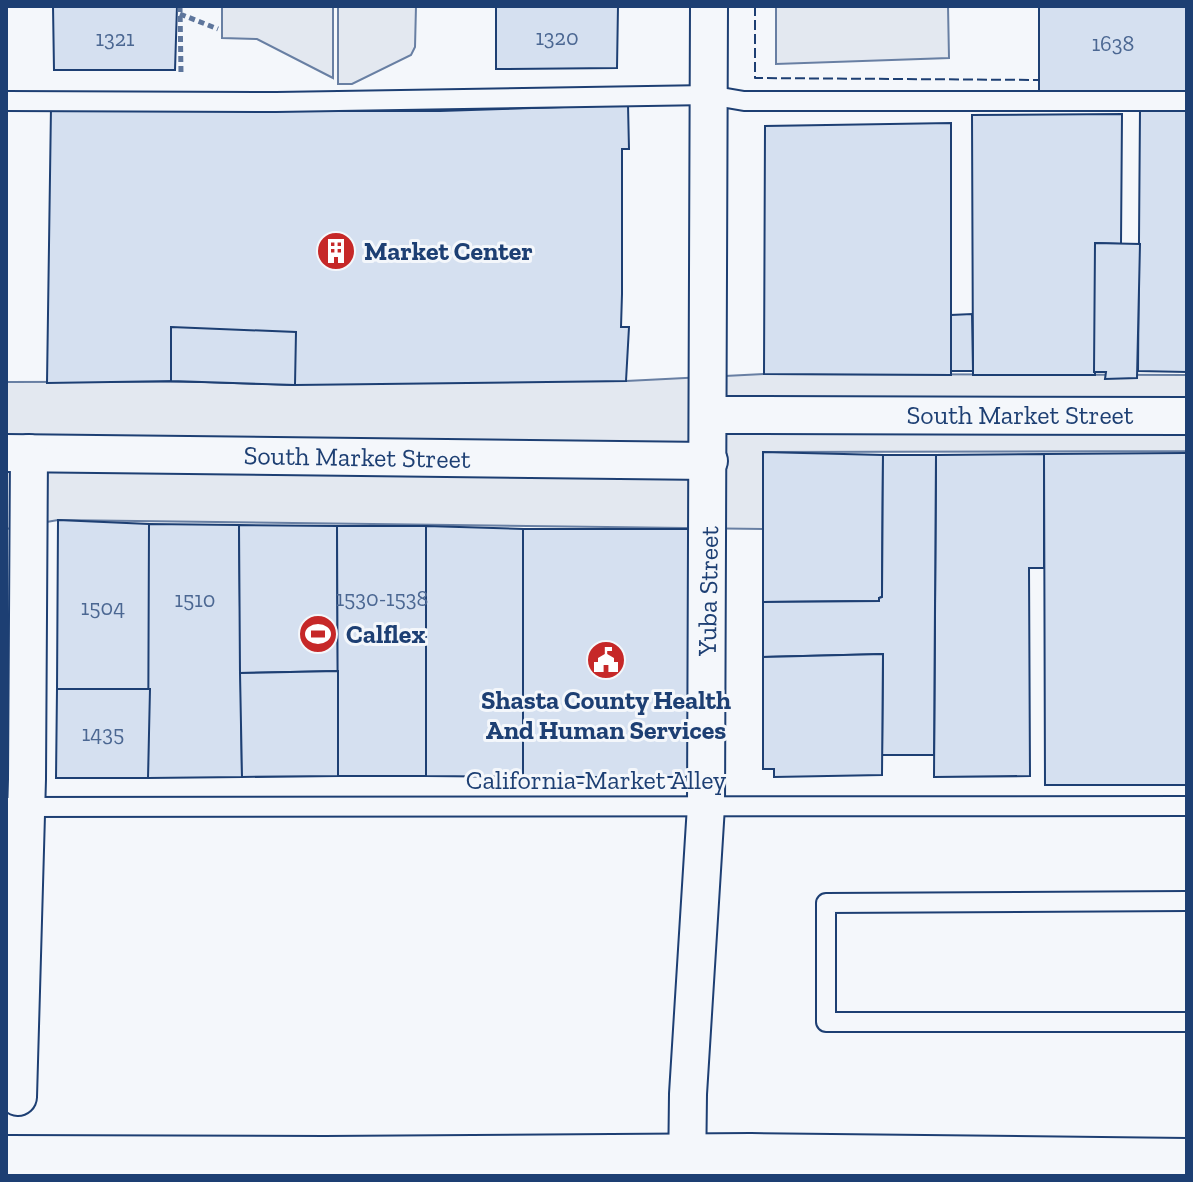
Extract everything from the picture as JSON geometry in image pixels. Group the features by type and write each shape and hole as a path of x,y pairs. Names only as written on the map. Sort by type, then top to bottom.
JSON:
{"main road":[{"path":"6,1158 325,1159 687,1166 1187,1161"}],"street":[{"name":"Yuba Street","path":"687,1166 689,1079 706,806 709,6"},
{"name":"South Market Street","path":"709,415 1187,416"},
{"name":"South Market Street","path":"18,453 709,461"},
{"path":"18,453 18,1097"}],"lane":[{"path":"6,101 435,100 709,95 744,101 1187,101"},
{"name":"California-Market Alley","path":"16,807 1187,806"},
{"path":"1187,901 826,903 826,1022 1187,1022"}],"path":[{"path":"180,6 181,78"},
{"path":"180,14 218,29"}],"shaded area":[{"path":"222,6 333,6 333,78 257,39 222,38"},
{"path":"338,6 416,6 415,47 411,55 352,84 338,84"},
{"path":"776,6 948,6 949,58 776,64"},
{"path":"764,374 1187,375 1187,451 764,452 763,529 58,520 6,529 6,382 626,381"}],"building":[{"path":"53,6 177,6 175,70 54,70"},
{"path":"496,6 618,6 617,68 496,69"},
{"path":"1039,6 1187,6 1187,96 1039,95"},
{"name":"Market Center","path":"628,105 629,149 622,149 621,327 629,327 626,381 295,385 176,381 47,383 51,107 440,111"},
{"path":"1187,108 1187,372 1138,371 1140,109"},
{"path":"1122,114 1121,244 1095,243 1095,375 973,375 972,115"},
{"path":"951,123 951,375 764,374 765,126"},
{"path":"1095,243 1140,244 1137,378 1105,379 1106,372 1094,372"},
{"path":"972,314 973,371 951,371 951,315"},
{"path":"171,327 296,332 295,385 171,381"},
{"path":"763,452 883,455 882,597 879,601 763,602"},
{"path":"1187,453 1187,785 1045,785 1044,454"},
{"path":"1044,454 1044,568 1029,568 1030,776 934,777 936,455"},
{"path":"883,455 936,455 934,755 882,755 883,654 763,657 763,602 879,601 882,597"},
{"path":"58,520 149,524 150,689 57,689"},
{"path":"149,524 239,525 242,777 148,778"},
{"path":"239,525 337,526 338,671 240,673"},
{"path":"337,526 426,526 426,776 338,776"},
{"path":"426,526 523,529 523,777 426,776"},
{"name":"Shasta County Health And Human Services","path":"523,529 689,529 691,777 523,777"},
{"path":"883,654 882,775 774,777 774,769 763,769 763,657"},
{"path":"338,671 338,776 242,777 240,673"},
{"path":"57,689 150,689 148,778 56,778"}],"fence":[{"path":"755,6 755,78 1039,80"}],"place":[{"name":"Market Center","path":"336,251"},
{"name":"Calflex","path":"318,634"},
{"name":"Shasta County Health And Human Services","path":"606,660"}]}
